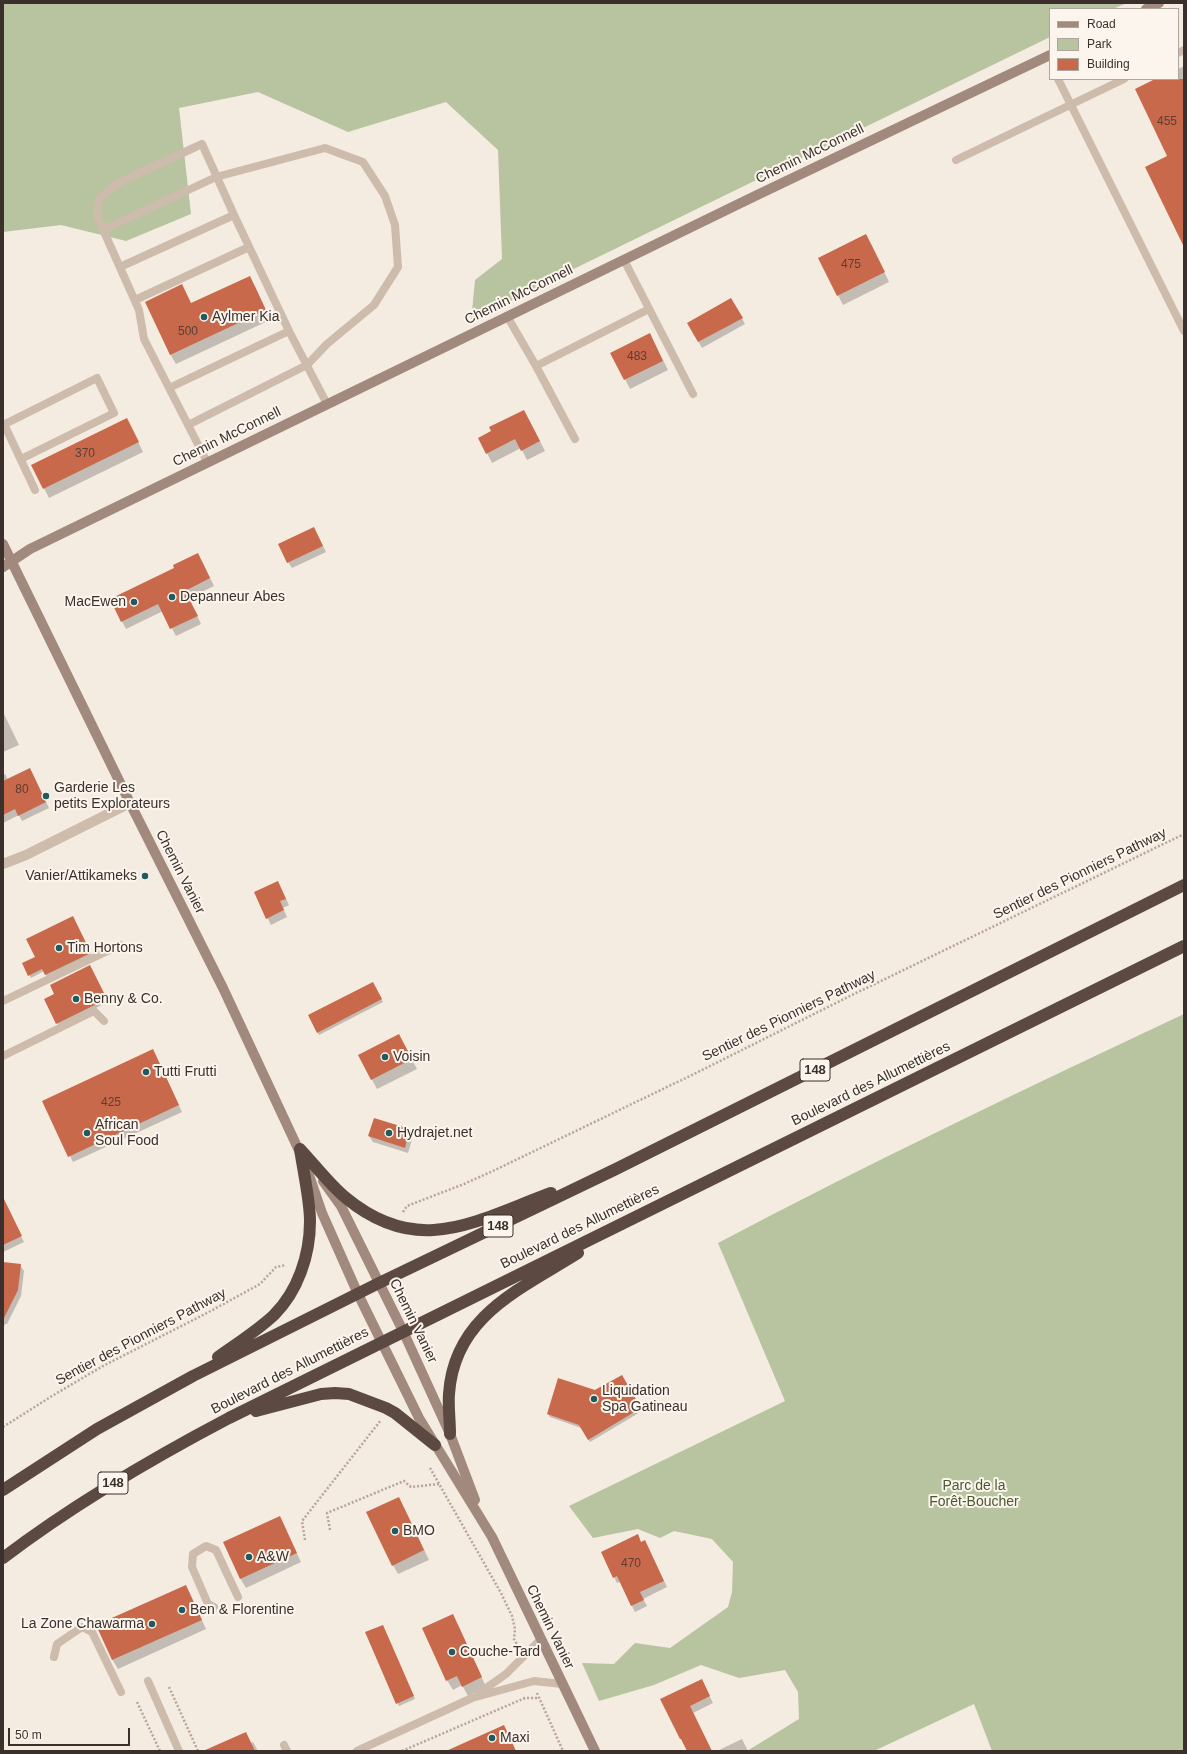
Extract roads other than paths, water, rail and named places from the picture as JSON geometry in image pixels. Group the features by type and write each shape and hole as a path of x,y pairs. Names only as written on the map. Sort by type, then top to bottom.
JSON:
{"highway":[{"name":"148","path":"3,1490 96,1429 193,1376 379,1283 616,1169 1184,885"},
{"name":"Boulevard des Allumettières","path":"3,1558 30,1537 108,1486 146,1463 229,1418 1184,946"},
{"path":"300,1149 345,1197 364,1211 378,1219 397,1226 423,1231 439,1230 462,1225 616,1169"},
{"path":"193,1376 273,1316 293,1291 308,1250 310,1231 310,1220 300,1149"},
{"path":"450,1434 449,1394 453,1373 458,1355 466,1338 478,1322 493,1308 515,1292 634,1218"},
{"path":"229,1418 321,1394 349,1394 395,1413 435,1445"}],"main road":[{"path":"1148,8 1159,3"},
{"name":"Chemin McConnell","path":"3,567 30,548 507,316 1049,58"},
{"name":"Chemin Vanier","path":"3,544 223,988 300,1149 322,1213 358,1294 419,1418 481,1516"},
{"name":"Chemin Vanier","path":"300,1149 340,1206 379,1283 450,1434 481,1516 595,1751"}],"street":[{"path":"3,864 130,803"}],"lane":[{"path":"1058,80 1184,332"},
{"path":"956,160 1122,80"},
{"path":"207,462 144,339 139,310 96,216 99,199 116,184 202,144 216,177 289,331 327,404"},
{"path":"103,230 216,177 325,148 363,162 386,196 395,225 398,266 374,305 327,344 307,365 188,425"},
{"path":"120,267 234,215"},
{"path":"135,300 249,247"},
{"path":"624,260 693,394"},
{"path":"536,366 649,309"},
{"path":"507,316 575,439"},
{"path":"169,388 289,331"},
{"path":"21,459 114,412 97,378 3,424 35,490"},
{"path":"3,1001 120,945"},
{"path":"3,1056 94,1011 104,1021"},
{"path":"214,1607 208,1604 192,1567 193,1554 206,1546 216,1550 238,1597"},
{"path":"54,1657 57,1644 82,1627 92,1632 121,1692"},
{"path":"472,1698 506,1674 541,1639"},
{"path":"148,1681 179,1751"},
{"path":"357,1751 472,1698 534,1681 562,1684"}],"place":[{"name":"Aylmer Kia","path":"204,317"},
{"name":"Depanneur Abes","path":"172,597"},
{"name":"MacEwen","path":"134,602"},
{"name":"Garderie Les petits Explorateurs","path":"46,796"},
{"name":"Vanier/Attikameks","path":"145,876"},
{"name":"Tim Hortons","path":"59,948"},
{"name":"Benny & Co.","path":"76,999"},
{"name":"Voisin","path":"385,1057"},
{"name":"Tutti Frutti","path":"146,1072"},
{"name":"African Soul Food","path":"87,1133"},
{"name":"Hydrajet.net","path":"389,1133"},
{"name":"Liquidation Spa Gatineau","path":"594,1399"},
{"name":"BMO","path":"395,1531"},
{"name":"A&W","path":"249,1557"},
{"name":"Ben & Florentine","path":"182,1610"},
{"name":"La Zone Chawarma","path":"152,1624"},
{"name":"Couche-Tard","path":"452,1652"},
{"name":"Maxi","path":"492,1738"}],"park label":[{"name":"Parc de la Forêt-Boucher","path":"974,1494"}]}
